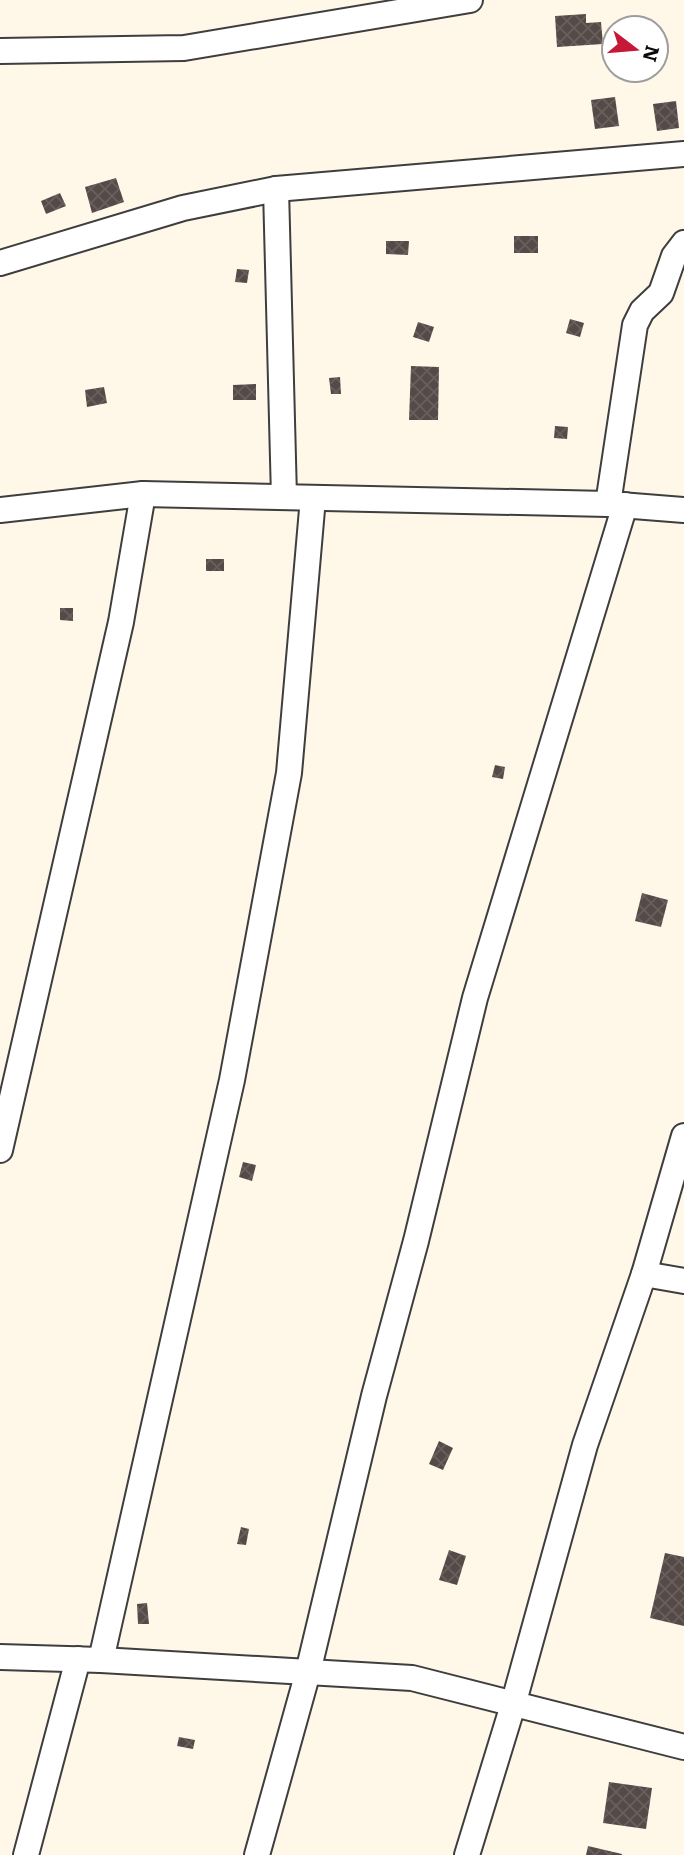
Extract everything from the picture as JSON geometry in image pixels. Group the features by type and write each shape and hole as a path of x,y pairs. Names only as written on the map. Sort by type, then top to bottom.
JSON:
{"street":[{"path":"0,51 184,48 470,0"},
{"path":"0,263 183,208 276,189 684,153"},
{"path":"276,189 284,497"},
{"path":"257,1855 308,1672 374,1396 416,1241 475,998 617,505 635,325 642,311 661,293 674,256 684,243"},
{"path":"0,1150 121,622 143,494"},
{"path":"0,510 143,494 617,505 684,510"},
{"path":"26,1855 90,1659 232,1080 289,773 313,498"},
{"path":"467,1855 513,1705 586,1445 645,1275 684,1136"},
{"path":"645,1275 684,1281"},
{"path":"0,1657 90,1659 412,1678 684,1747"}],"building":[{"path":"586,14 586,23 600,22 600,44 557,47 555,16"},
{"path":"615,97 619,126 595,129 591,100"},
{"path":"676,101 679,128 657,131 653,104"},
{"path":"116,178 124,202 92,213 85,187"},
{"path":"60,193 66,206 46,214 41,201"},
{"path":"514,236 538,236 538,253 514,253"},
{"path":"386,241 409,241 408,255 386,254"},
{"path":"237,269 249,270 247,283 235,282"},
{"path":"570,319 584,323 580,337 566,333"},
{"path":"418,322 434,327 429,342 413,337"},
{"path":"411,366 439,367 438,420 409,420"},
{"path":"340,377 341,394 331,394 329,378"},
{"path":"256,384 256,400 233,400 233,385"},
{"path":"104,387 107,403 87,407 85,390"},
{"path":"555,426 568,427 567,439 554,438"},
{"path":"206,559 224,559 224,571 206,571"},
{"path":"60,608 73,608 73,621 60,620"},
{"path":"495,765 505,767 503,779 492,777"},
{"path":"642,893 668,900 661,927 635,921"},
{"path":"243,1162 256,1165 252,1181 239,1177"},
{"path":"439,1441 453,1448 443,1470 429,1464"},
{"path":"241,1527 249,1529 246,1545 237,1544"},
{"path":"449,1550 466,1556 457,1585 439,1580"},
{"path":"665,1553 684,1557 684,1626 650,1618"},
{"path":"147,1603 149,1624 138,1624 137,1604"},
{"path":"179,1737 195,1740 193,1749 177,1746"},
{"path":"609,1782 652,1788 646,1829 603,1823"},
{"path":"588,1846 622,1854 622,1855 586,1855"}]}
